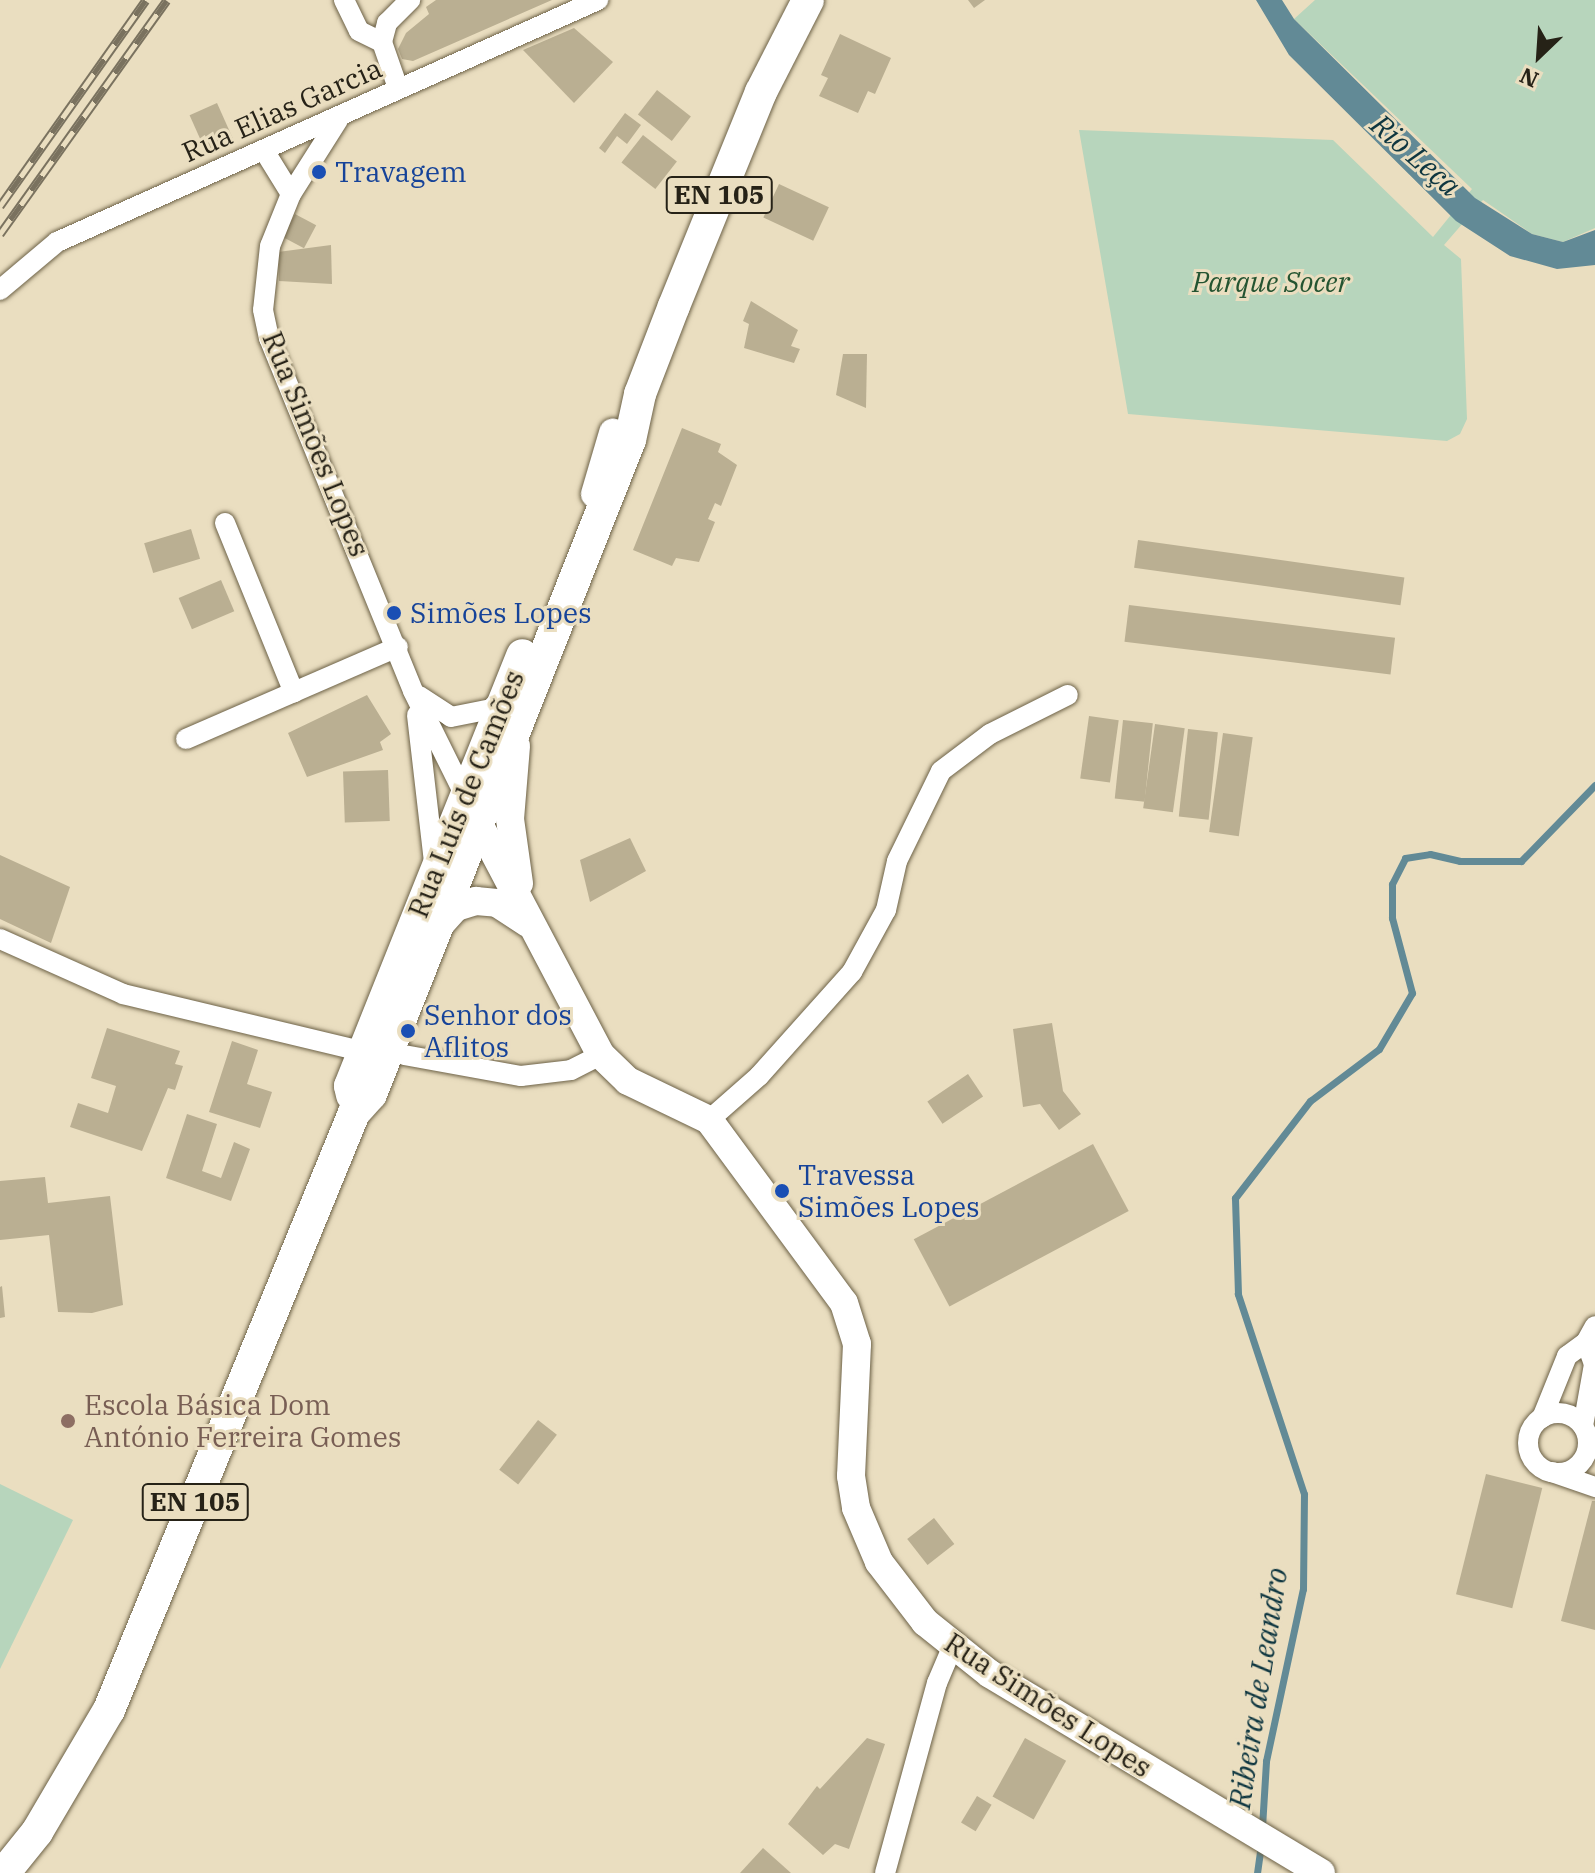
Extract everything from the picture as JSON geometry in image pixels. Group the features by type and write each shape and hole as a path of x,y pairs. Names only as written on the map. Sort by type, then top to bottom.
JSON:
{"main road":[{"name":"Rua Luís de Camões","path":"4,1873 37,1832 109,1710 354,1113 371,1094 468,817 520,721 630,440 640,394 761,92 808,0"},
{"name":"Rua Luís de Camões","path":"385,1054 438,927 507,691 613,433 640,394"}],"street":[{"path":"344,0 359,31 382,42"},
{"path":"398,88 382,42 387,23 410,0"},
{"name":"Rua Elias Garcia","path":"0,290 57,242 338,120 398,88 598,0"},
{"name":"Rua Simões Lopes","path":"338,120 291,194 263,276 269,338 398,647 413,691 468,817 601,1055 628,1081 709,1120 854,1325 851,1476 856,1508 879,1562 925,1622 952,1647 1321,1873"},
{"path":"265,152 291,194"},
{"name":"Rua Simões Lopes","path":"385,1054 386,1027 584,528 613,433"},
{"path":"225,523 294,693"},
{"path":"186,739 398,647"},
{"path":"413,691 451,717 491,709 507,691"},
{"name":"Rua Simões Lopes","path":"413,691 430,801 468,817"},
{"path":"709,1120 759,1076 852,972 886,910 897,861 941,771 990,734 1068,695"},
{"name":"Rua Simões Lopes","path":"520,721 510,819 514,863 531,927"},
{"name":"Rua Simões Lopes","path":"438,927 456,907 476,901 497,903 531,927"},
{"path":"0,939 123,994 385,1054 521,1076 571,1070 601,1055"},
{"path":"1591,1334 1567,1356 1542,1418 1528,1443 1535,1462 1552,1472 1595,1487"},
{"path":"1552,1472 1578,1465 1591,1452 1583,1426 1594,1364 1591,1334"},
{"path":"1542,1418 1569,1415 1583,1426"},
{"path":"885,1873 937,1683 952,1647"}],"green space":[{"name":"Parque Socer","path":"1315,0 1595,0 1595,228 1563,242 1532,234 1483,200 1444,245 1461,259 1467,419 1460,434 1447,441 1128,414 1079,130 1333,140 1433,237 1472,189 1294,19"},
{"path":"0,1484 73,1520 0,1669"}],"water":[{"name":"Rio Leça","path":"1256,0 1282,0 1294,19 1475,198 1532,234 1563,242 1595,230 1595,265 1557,269 1510,256 1456,221 1289,55"}],"building":[{"path":"436,0 552,0 413,61 402,59 398,49 406,33 429,14 426,7"},
{"path":"968,0 985,0 974,8"},
{"path":"574,28 613,62 574,103 523,50"},
{"path":"840,34 891,58 875,94 868,91 858,113 819,96 828,78 821,75"},
{"path":"657,90 691,116 672,141 638,114"},
{"path":"217,103 235,144 208,156 190,115"},
{"path":"625,113 641,125 627,144 617,136 605,153 599,148"},
{"path":"643,135 677,161 655,189 621,163"},
{"path":"779,184 829,207 813,241 763,218"},
{"path":"295,214 316,225 304,248 283,237"},
{"path":"331,245 332,284 279,281 278,252"},
{"path":"751,301 798,330 791,346 800,349 794,363 744,348 749,324 743,321"},
{"path":"843,354 867,354 866,408 836,395"},
{"path":"682,428 721,444 718,452 737,465 721,506 715,503 708,519 715,522 699,562 676,558 672,566 633,550"},
{"path":"191,529 200,559 153,573 144,543"},
{"path":"1138,540 1404,577 1400,605 1134,568"},
{"path":"221,580 234,611 192,629 179,598"},
{"path":"1129,605 1395,638 1390,674 1124,642"},
{"path":"367,695 391,734 380,742 383,750 307,777 288,733"},
{"path":"1089,716 1119,720 1110,783 1080,778"},
{"path":"1123,720 1153,723 1145,802 1115,799"},
{"path":"1155,724 1185,728 1173,812 1143,808"},
{"path":"1188,729 1218,732 1209,820 1179,817"},
{"path":"1223,733 1253,737 1239,836 1209,832"},
{"path":"388,770 390,821 345,823 343,772"},
{"path":"630,838 646,871 590,902 580,860"},
{"path":"0,855 70,887 51,943 0,919"},
{"path":"1052,1023 1063,1091 1081,1114 1059,1130 1040,1104 1023,1107 1013,1029"},
{"path":"107,1028 180,1051 175,1064 183,1066 175,1090 168,1088 142,1151 70,1127 78,1103 108,1113 116,1086 91,1078"},
{"path":"232,1041 258,1050 247,1084 272,1092 260,1128 209,1112"},
{"path":"968,1074 983,1096 942,1124 927,1101"},
{"path":"187,1114 217,1124 202,1171 221,1178 234,1142 250,1149 231,1201 166,1178"},
{"path":"1093,1144 1129,1211 949,1306 914,1239"},
{"path":"45,1177 48,1203 110,1196 123,1305 92,1313 58,1312 49,1235 0,1240 0,1181"},
{"path":"0,1287 5,1317 0,1318"},
{"path":"538,1420 557,1435 518,1484 499,1470"},
{"path":"1486,1474 1542,1488 1512,1608 1456,1594"},
{"path":"1592,1501 1595,1501 1595,1630 1561,1621"},
{"path":"934,1518 954,1544 928,1565 907,1539"},
{"path":"867,1738 885,1744 849,1849 835,1844 823,1855 788,1824 817,1786 820,1789"},
{"path":"1025,1738 1066,1761 1034,1819 993,1797"},
{"path":"977,1796 992,1805 976,1831 961,1823"},
{"path":"763,1848 791,1873 740,1873"}],"waterway":[{"name":"Ribeira de Leandro","path":"1262,1827 1266,1761 1303,1589 1304,1494 1238,1294 1235,1198 1310,1101 1379,1049 1412,993 1392,918 1392,884 1405,858 1430,854 1460,861 1521,861 1595,785"},
{"name":"Ribeira de Leandro","path":"1257,1873 1261,1844"}],"railway":[{"path":"0,206 146,0"},
{"path":"0,234 167,0"}],"place":[{"name":"Travagem","path":"319,172"},
{"name":"Simões Lopes","path":"394,613"},
{"name":"Senhor dos Aflitos","path":"408,1031"},
{"name":"Travessa Simões Lopes","path":"782,1191"},
{"name":"Escola Básica Dom António Ferreira Gomes","path":"68,1421"}]}
